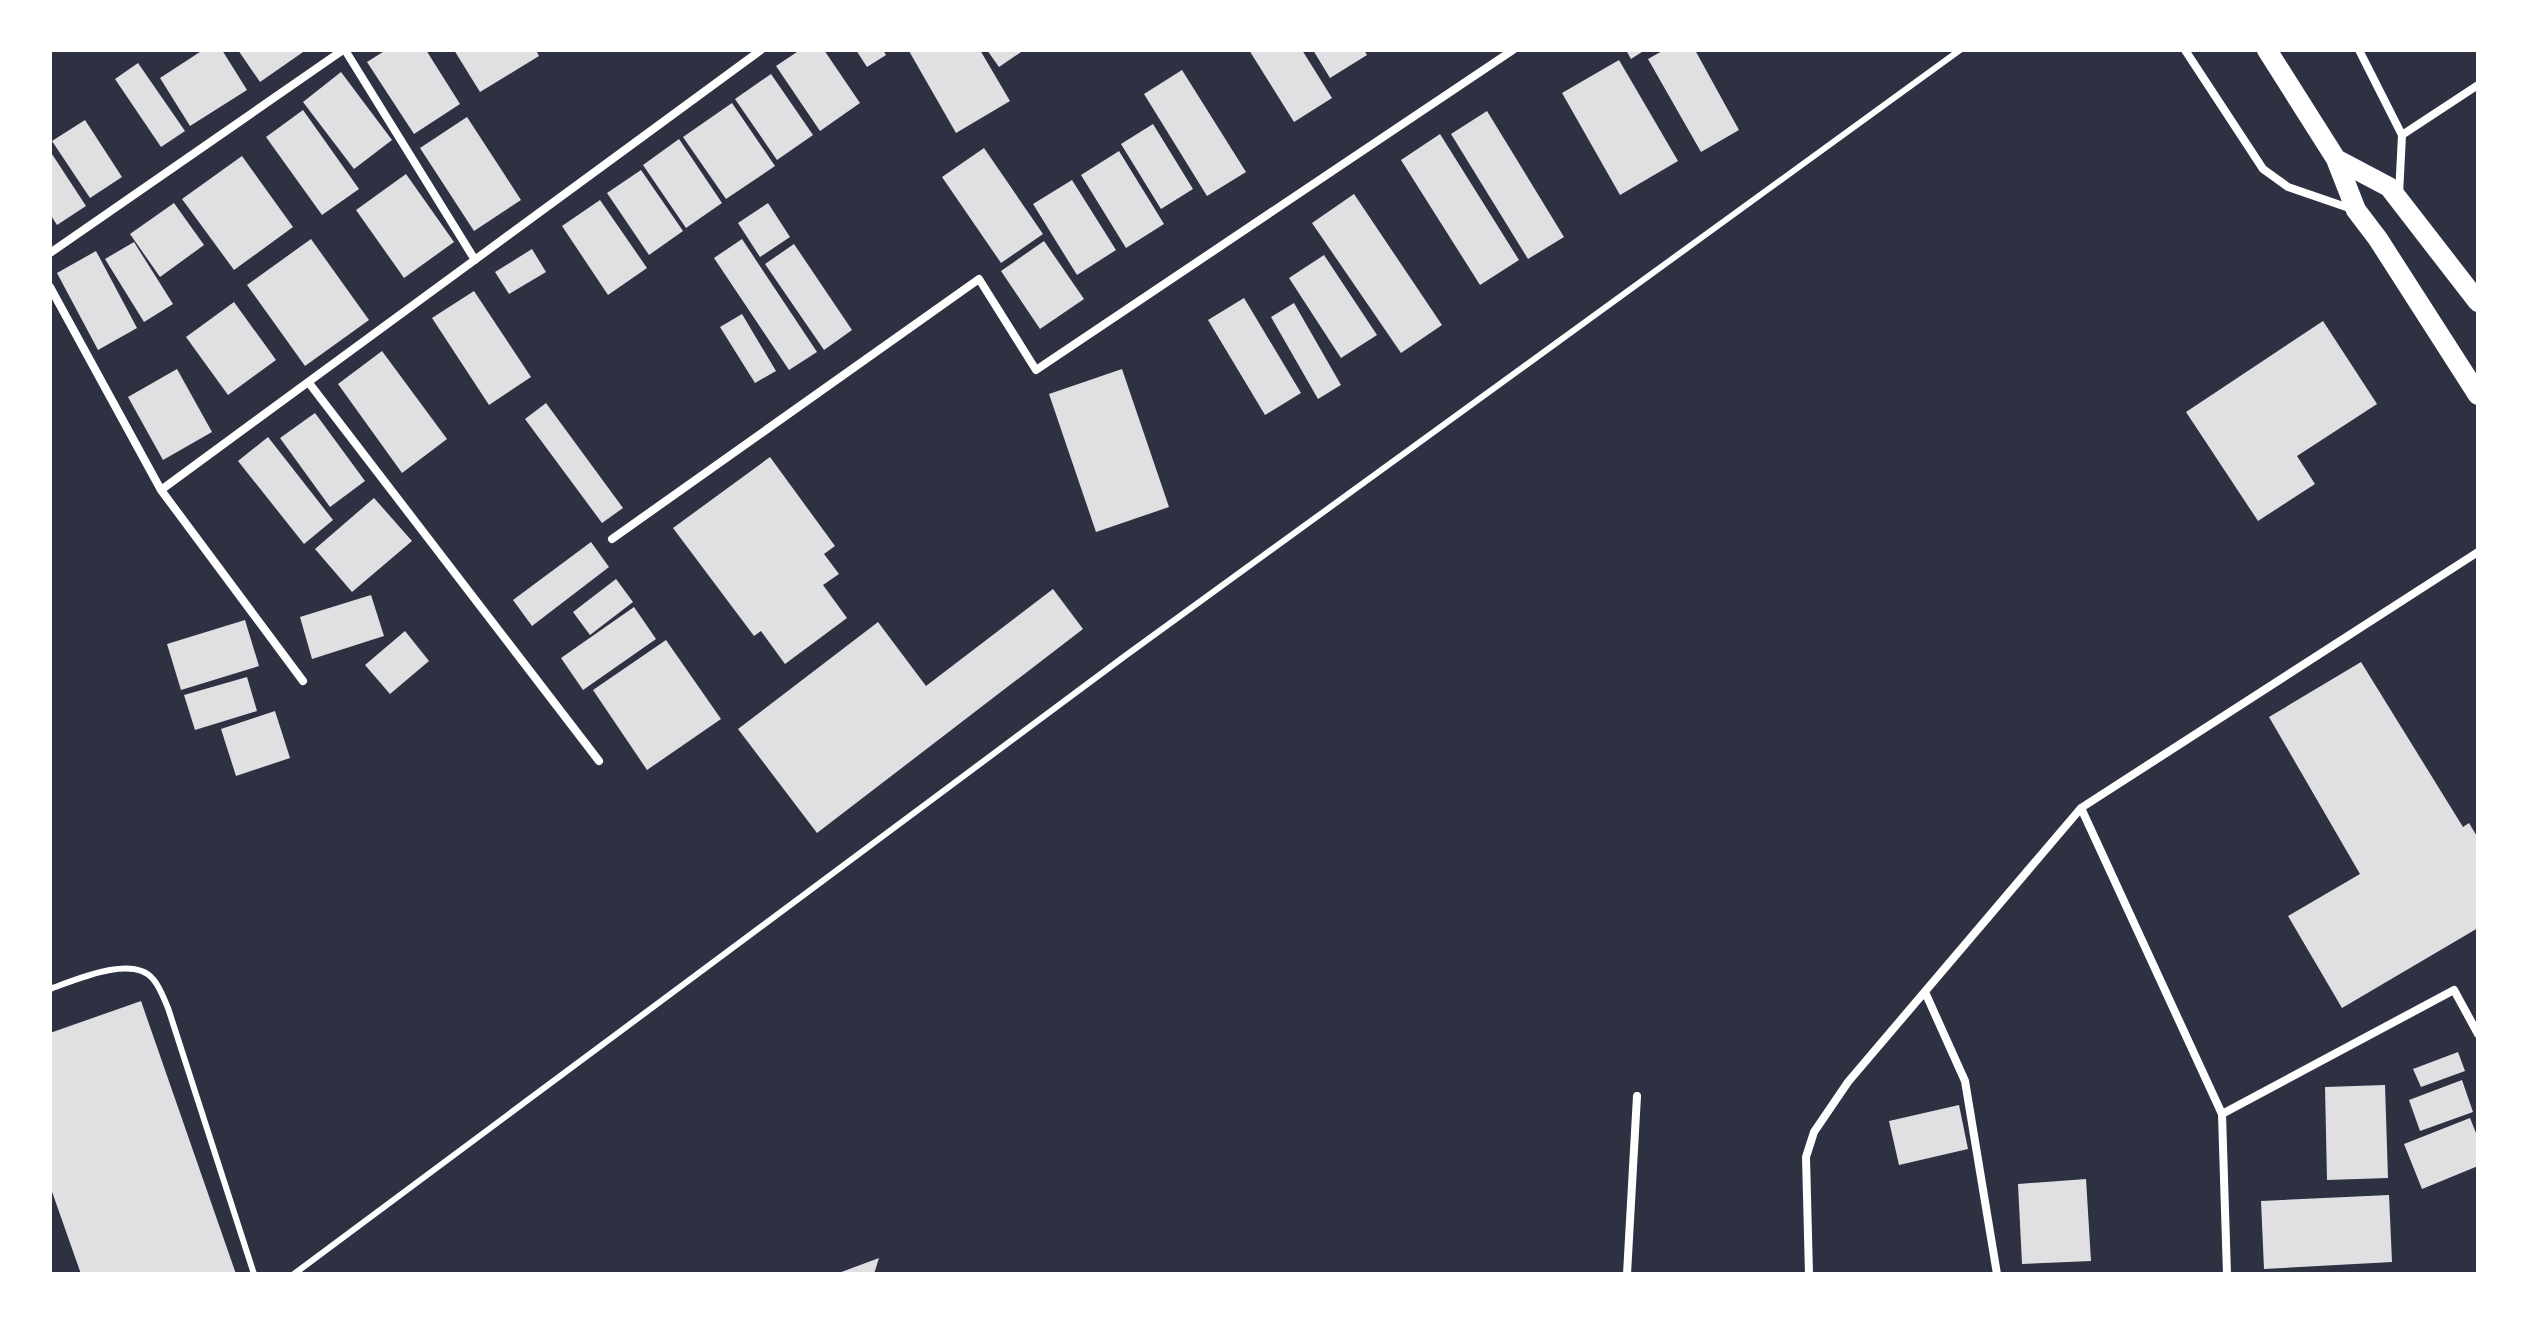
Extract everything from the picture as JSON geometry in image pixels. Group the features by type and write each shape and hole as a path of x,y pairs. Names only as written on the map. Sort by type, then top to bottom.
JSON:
{"main road":[{"path":"2267,50 2332,152 2356,210 2378,239 2478,395"},
{"path":"2332,152 2389,187 2478,302"}],"street":[{"path":"50,253 344,50 475,260"},
{"path":"161,490 761,50"},
{"path":"612,539 979,279 1036,370 1513,50"},
{"path":"2185,50 2263,169 2288,187 2356,210"},
{"path":"2359,50 2402,135 2399,199"},
{"path":"2402,135 2478,85"},
{"path":"50,287 161,490 303,681"},
{"path":"309,383 599,761"},
{"path":"1809,1274 1806,1157 1814,1132 1848,1082 2081,808 2478,552"},
{"path":"2081,808 2222,1114 2227,1274"},
{"path":"2222,1114 2454,990 2478,1034"},
{"path":"1925,992 1965,1081 1997,1274"},
{"path":"1627,1274 1637,1096"}],"lane":[{"path":"294,1274 1125,656 1960,50"},
{"path":"50,989 130,968 152,977 168,1008 254,1274"}],"building":[{"path":"203,50 222,50 247,90 190,126 160,78"},
{"path":"238,50 306,50 260,82"},
{"path":"386,50 426,50 460,104 414,134 367,62"},
{"path":"454,50 536,50 539,56 480,92"},
{"path":"800,50 824,50 860,103 820,131 776,66"},
{"path":"856,50 883,50 886,55 867,67"},
{"path":"911,50 980,50 1010,101 956,133"},
{"path":"987,50 1024,50 999,67"},
{"path":"1249,50 1302,50 1332,98 1294,122"},
{"path":"1313,50 1364,50 1367,55 1330,78"},
{"path":"1626,50 1645,50 1631,59"},
{"path":"1664,50 1695,50 1739,130 1701,152 1648,59"},
{"path":"1619,60 1678,161 1620,195 1562,93"},
{"path":"138,63 185,131 161,147 115,79"},
{"path":"1182,70 1246,172 1207,196 1144,94"},
{"path":"341,72 392,140 354,169 303,102"},
{"path":"771,74 813,135 777,160 735,99"},
{"path":"732,103 775,166 726,199 683,137"},
{"path":"303,110 359,189 322,215 266,137"},
{"path":"1487,111 1564,237 1528,259 1451,134"},
{"path":"467,117 521,200 474,231 420,148"},
{"path":"85,120 122,177 90,198 52,141"},
{"path":"1153,124 1193,189 1161,209 1121,144"},
{"path":"1440,134 1519,260 1480,285 1401,160"},
{"path":"679,139 722,203 686,228 643,165"},
{"path":"984,148 1043,234 1001,263 942,177"},
{"path":"50,151 86,206 57,225 50,214"},
{"path":"1119,151 1164,224 1126,248 1081,175"},
{"path":"242,156 293,227 234,270 182,199"},
{"path":"641,170 683,231 649,255 607,193"},
{"path":"406,174 454,242 404,278 356,210"},
{"path":"1072,180 1116,250 1077,275 1033,204"},
{"path":"1354,194 1442,325 1401,353 1312,223"},
{"path":"600,200 647,268 608,295 562,226"},
{"path":"174,203 204,245 160,277 130,234"},
{"path":"768,203 790,237 760,257 738,223"},
{"path":"311,239 369,320 305,366 247,285"},
{"path":"742,239 817,352 789,370 714,258"},
{"path":"1044,241 1084,299 1040,329 1001,271"},
{"path":"134,242 173,304 144,322 105,259"},
{"path":"794,244 852,330 824,350 765,264"},
{"path":"532,249 546,272 509,294 495,272"},
{"path":"96,251 137,328 98,350 57,273"},
{"path":"1324,255 1377,335 1341,358 1289,278"},
{"path":"474,291 531,377 489,405 432,318"},
{"path":"1244,298 1301,393 1265,415 1208,320"},
{"path":"234,302 276,360 228,395 186,337"},
{"path":"1294,303 1341,385 1318,399 1271,317"},
{"path":"742,314 776,371 755,383 720,327"},
{"path":"2323,321 2377,404 2297,456 2315,484 2258,521 2186,412"},
{"path":"382,351 447,439 402,473 338,384"},
{"path":"177,369 212,432 163,460 128,397"},
{"path":"1122,369 1169,507 1096,532 1049,394"},
{"path":"546,403 623,508 602,523 525,419"},
{"path":"315,413 365,481 330,507 280,438"},
{"path":"268,437 333,520 304,544 238,461"},
{"path":"770,457 835,546 824,554 839,574 823,585 847,618 785,664 761,631 754,636 673,528"},
{"path":"374,498 412,541 352,592 315,549"},
{"path":"591,542 609,567 532,626 513,600"},
{"path":"616,579 633,602 590,635 573,612"},
{"path":"1053,589 1083,629 817,833 738,729 878,622 926,686"},
{"path":"371,595 384,636 312,659 300,617"},
{"path":"634,607 656,639 583,690 561,658"},
{"path":"245,620 259,666 181,690 167,644"},
{"path":"405,631 429,661 390,694 365,665"},
{"path":"666,640 721,719 647,770 593,690"},
{"path":"2361,662 2463,827 2469,823 2478,838 2478,928 2342,1008 2288,916 2360,874 2269,717"},
{"path":"247,677 257,711 195,730 184,695"},
{"path":"275,711 290,758 236,776 221,729"},
{"path":"141,1001 236,1274 81,1274 50,1186 50,1033"},
{"path":"2458,1052 2465,1071 2421,1087 2413,1069"},
{"path":"2462,1080 2473,1112 2420,1131 2409,1100"},
{"path":"2385,1085 2388,1178 2327,1180 2325,1087"},
{"path":"1959,1105 1968,1149 1899,1165 1889,1121"},
{"path":"2470,1118 2478,1138 2478,1166 2422,1189 2404,1144"},
{"path":"2086,1179 2091,1261 2022,1264 2018,1184"},
{"path":"2389,1195 2392,1262 2264,1269 2261,1201"},
{"path":"879,1258 874,1274 836,1274"}]}
